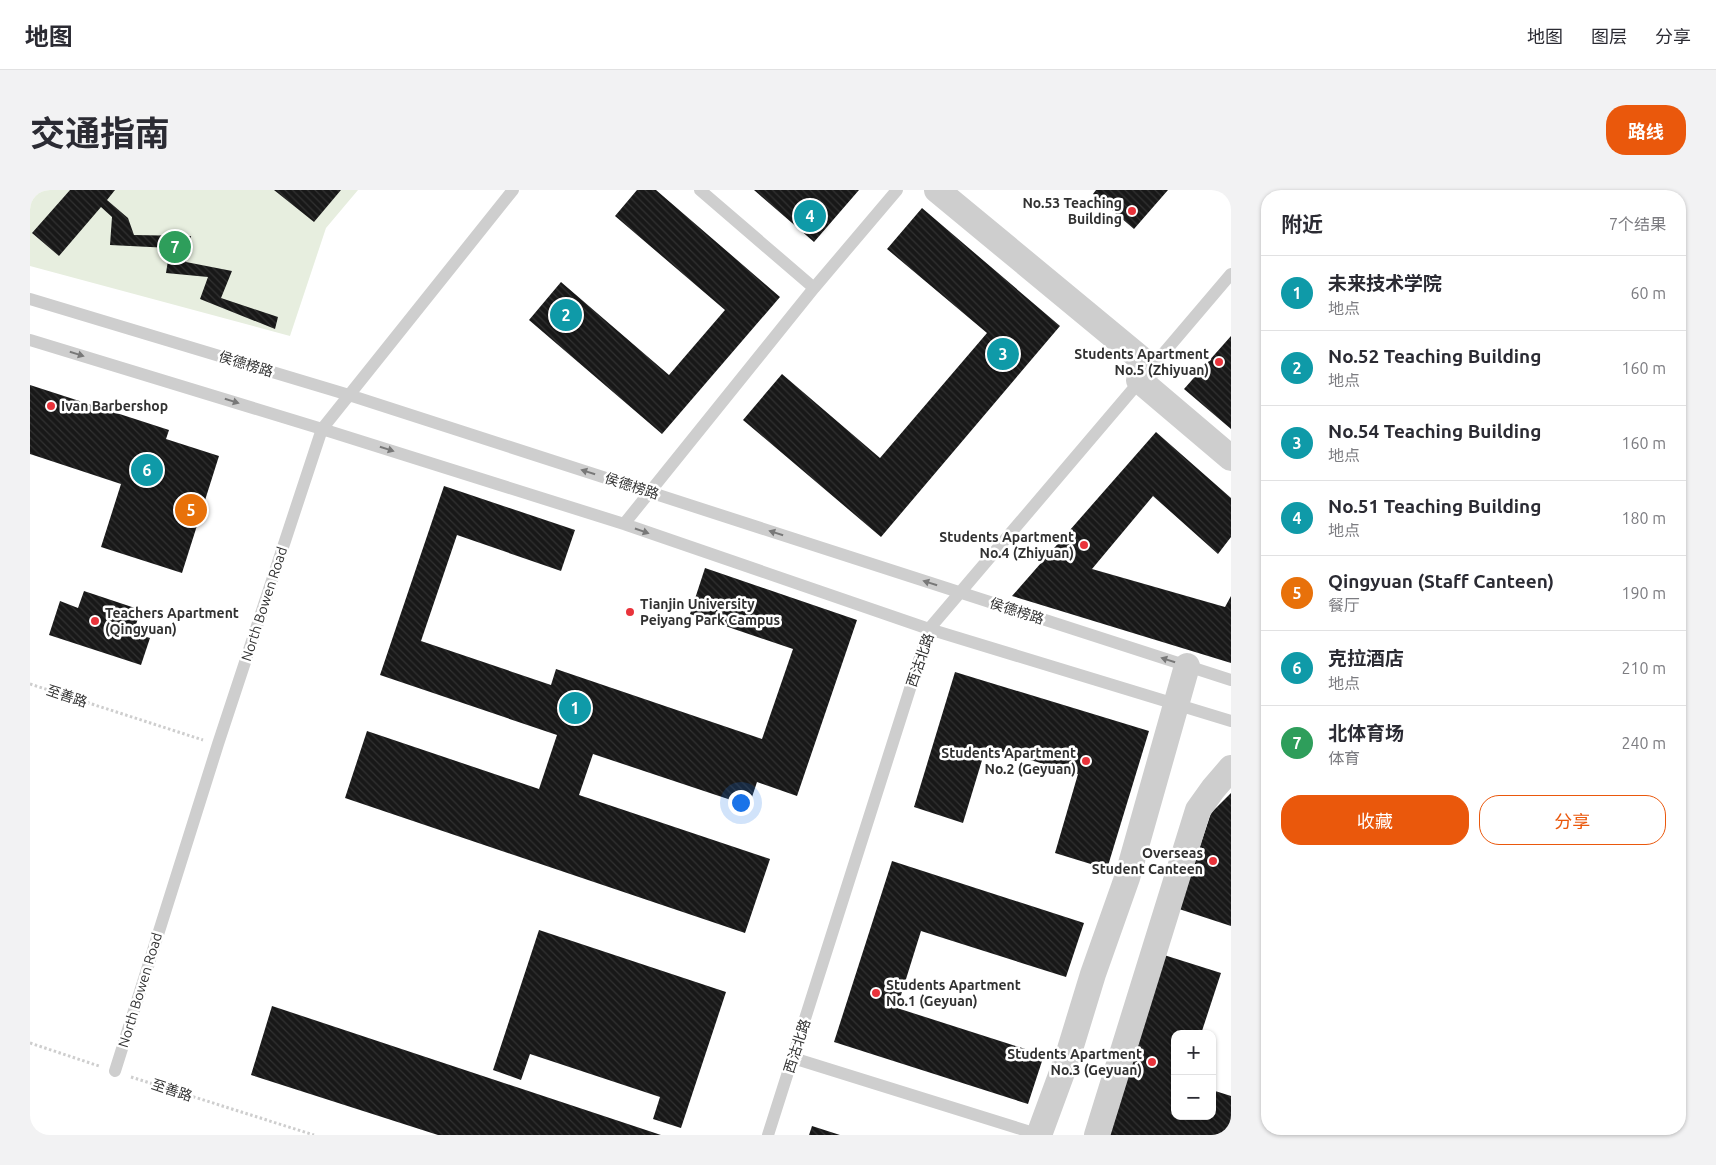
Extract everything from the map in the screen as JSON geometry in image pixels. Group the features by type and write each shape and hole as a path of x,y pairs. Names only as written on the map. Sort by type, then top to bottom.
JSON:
{"street":[{"path":"937,190 1145,374 1231,458"},
{"path":"1039,1135 1067,1059 1093,974 1127,878 1187,666"},
{"path":"1097,1135 1198,810 1231,768"}],"lane":[{"name":"North Bowen Road","path":"115,1072 218,744 322,429 513,190"},
{"path":"700,190 814,288"},
{"path":"624,524 814,288 897,190"},
{"name":"西沽北路","path":"768,1135 929,630 1231,274"},
{"name":"侯德榜路","path":"30,299 349,395 1231,680"},
{"path":"30,340 624,524 929,630 1231,721"},
{"path":"793,1058 1039,1135"}],"path":[{"name":"至善路","path":"30,684 218,744"},
{"name":"至善路","path":"30,1043 314,1135"}],"green space":[{"path":"30,190 358,190 326,228 290,336 30,266"}],"building":[{"path":"70,190 115,190 107,200 128,218 134,235 191,236 186,262 232,271 221,298 278,317 275,329 200,299 208,277 166,273 170,248 110,245 112,217 101,207 59,256 32,233"},
{"path":"274,190 341,190 314,222"},
{"path":"637,190 656,190 780,297 662,434 529,320 561,282 669,375 725,310 615,216"},
{"path":"754,190 859,190 814,242"},
{"name":"No.53 Teaching Building","path":"1096,190 1168,190 1134,229 1093,194"},
{"path":"922,208 1060,326 881,537 743,420 782,374 880,458 987,333 887,249"},
{"name":"Students Apartment No.5 (Zhiyuan)","path":"1231,336 1231,429 1184,389"},
{"path":"30,385 169,430 166,439 219,456 182,573 101,547 121,484 30,454"},
{"name":"Students Apartment No.4 (Zhiyuan)","path":"1156,432 1231,498 1231,537 1218,554 1153,496 1092,569 1225,607 1231,596 1231,663 1012,596"},
{"path":"444,486 575,530 561,571 457,535 421,641 551,685 556,669 762,739 793,649 690,614 705,568 857,620 797,796 757,782 749,806 593,754 579,795 770,859 745,933 345,798 367,731 539,789 557,735 380,675"},
{"name":"Teachers Apartment (Qingyuan)","path":"84,591 141,610 133,633 150,638 141,665 49,635 60,601 78,608"},
{"name":"Students Apartment No.2 (Geyuan)","path":"955,672 1149,731 1107,869 1055,853 1078,774 986,747 963,823 914,807"},
{"name":"Overseas Student Canteen","path":"1231,793 1231,926 1179,909 1211,813"},
{"name":"Students Apartment No.1 (Geyuan)","path":"892,861 1084,923 1066,977 921,931 897,1008 1044,1055 1028,1104 834,1042"},
{"path":"539,930 726,992 681,1128 653,1119 660,1097 530,1054 521,1080 493,1070"},
{"name":"Students Apartment No.3 (Geyuan)","path":"1164,955 1221,973 1202,1030 1171,1030 1171,1120 1216,1120 1216,1091 1231,1096 1231,1135 1110,1135"},
{"path":"272,1006 661,1135 438,1135 251,1075"},
{"path":"812,1126 840,1135 809,1135"}],"place":[{"name":"No.53 Teaching Building","path":"1132,211"},
{"name":"No.51 Teaching Building","path":"810,216"},
{"name":"北体育场","path":"175,247"},
{"name":"No.52 Teaching Building","path":"566,315"},
{"name":"No.54 Teaching Building","path":"1003,354"},
{"name":"Students Apartment No.5 (Zhiyuan)","path":"1219,362"},
{"name":"Ivan Barbershop","path":"51,406"},
{"name":"克拉酒店","path":"147,470"},
{"name":"Qingyuan (Staff Canteen)","path":"191,510"},
{"name":"Students Apartment No.4 (Zhiyuan)","path":"1084,545"},
{"name":"Tianjin University Peiyang Park Campus","path":"630,612"},
{"name":"Teachers Apartment (Qingyuan)","path":"95,621"},
{"name":"未来技术学院","path":"575,708"},
{"name":"Students Apartment No.2 (Geyuan)","path":"1086,761"},
{"name":"Overseas Student Canteen","path":"1213,861"},
{"name":"Students Apartment No.1 (Geyuan)","path":"876,993"},
{"name":"Students Apartment No.3 (Geyuan)","path":"1152,1062"}]}
